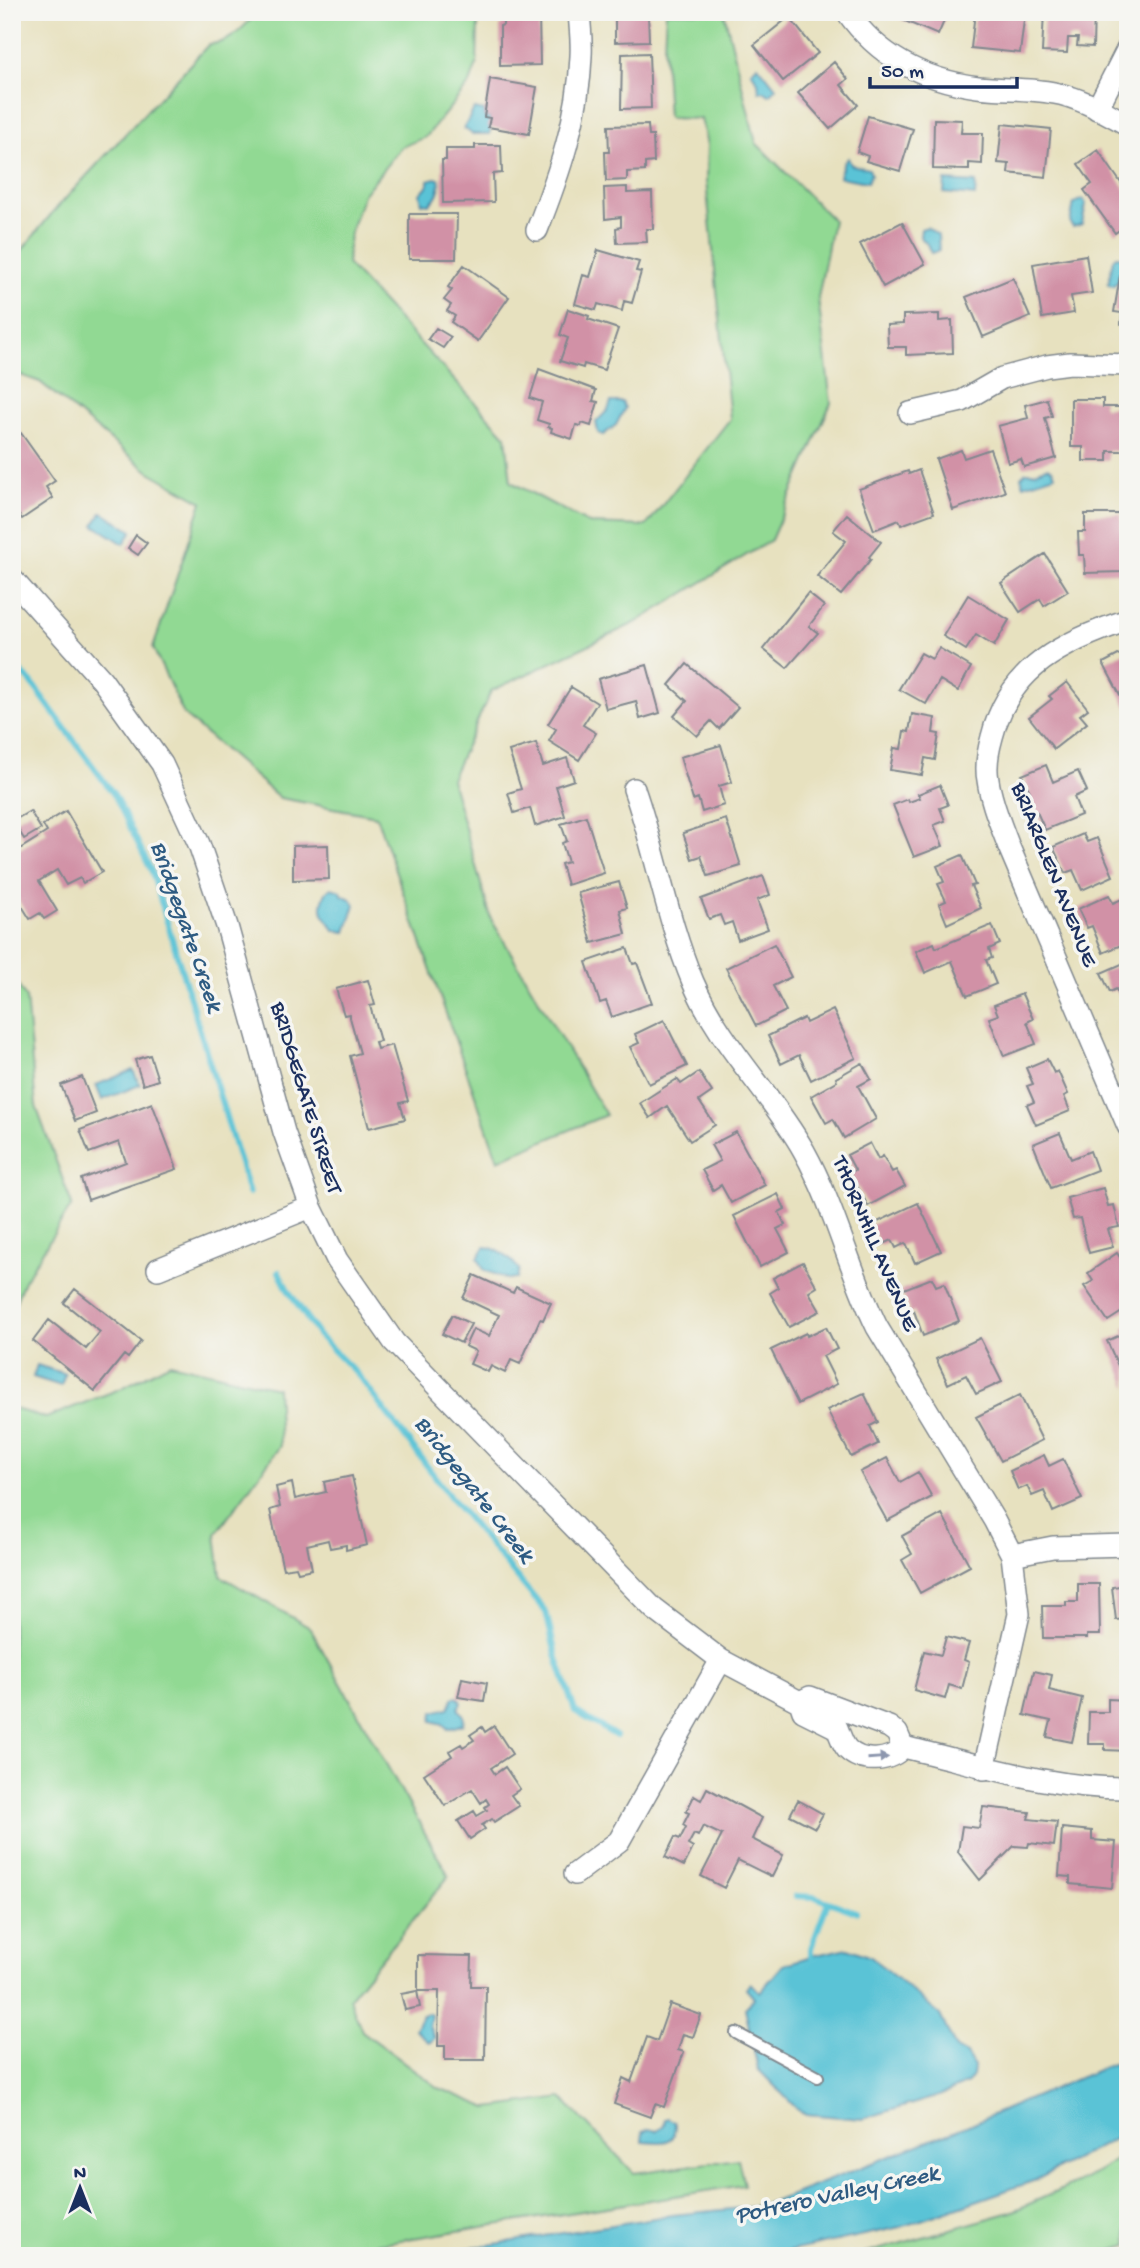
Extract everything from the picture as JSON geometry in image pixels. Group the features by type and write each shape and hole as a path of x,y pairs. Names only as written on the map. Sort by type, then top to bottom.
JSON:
{"street":[{"path":"537,230 554,187 574,117 581,54 579,12"},
{"path":"847,12 871,41 894,60 922,75 979,87 1054,93 1097,108 1128,125"},
{"path":"1097,108 1128,48"},
{"path":"910,413 962,401 1002,378 1047,366 1098,363 1128,365"},
{"name":"BRIDGEGATE STREET","path":"12,579 102,680 162,764 199,844 219,903 285,1132 311,1207 337,1260 394,1342 654,1609 721,1660 800,1702 810,1697 845,1721 889,1727 897,1733 904,1747"},
{"name":"BRIARGLEN AVENUE","path":"1128,620 1091,632 1049,655 1030,669 1005,699 995,722 987,756 987,778 992,800 1005,835 1128,1126"},
{"name":"THORNHILL AVENUE","path":"634,789 649,830 680,947 710,1018 802,1148 826,1196 862,1296 877,1327 994,1520 1012,1555 1019,1614 984,1769"},
{"path":"158,1269 311,1207"},
{"path":"1012,1555 1054,1547 1128,1545"},
{"path":"575,1874 619,1841 721,1660"},
{"path":"845,1721 843,1744 859,1758 887,1758 897,1755 904,1747 984,1769 1039,1780 1128,1788"}],"lane":[{"path":"736,2033 818,2077"}],"green space":[{"path":"258,12 476,12 477,64 470,83 426,137 401,147 363,195 350,233 347,264 506,436 511,482 590,524 646,526 730,419 706,181 707,145 701,119 668,118 664,47 666,12 724,12 756,143 833,220 818,298 831,403 771,540 635,623 491,691 451,779 491,919 606,1115 498,1160 376,816 280,798 184,715 153,648 202,502 148,471 40,382 12,372 12,283 14,269 22,250 53,212 209,44 230,38"},
{"path":"12,976 26,998 36,1106 72,1205 24,1281 12,1311"},
{"path":"170,1363 277,1388 280,1446 216,1534 221,1576 310,1628 449,1876 349,1998 362,2031 439,2088 488,2108 562,2098 634,2173 738,2159 744,2185 301,2256 12,2256 12,1408 46,1418 122,1388"},
{"path":"1128,2153 1128,2245 1090,2256 856,2256 1011,2212 1083,2180"}],"water":[{"path":"758,65 776,88 769,95 764,91 759,92 758,82 751,71"},
{"path":"474,109 485,111 484,117 490,118 490,134 472,134 464,128"},
{"path":"848,158 851,165 869,169 871,174 868,182 839,177"},
{"path":"435,178 440,182 438,193 429,204 422,203 420,194 428,185 428,180"},
{"path":"945,181 976,183 975,196 944,193"},
{"path":"1083,199 1086,204 1082,224 1073,227 1070,223 1074,203"},
{"path":"927,227 938,235 939,251 931,253 920,237 921,229"},
{"path":"1116,256 1125,257 1127,260 1124,276 1119,275 1118,283 1114,286 1108,285 1113,259"},
{"path":"611,402 622,402 625,408 616,425 603,435 598,433 596,422 608,410"},
{"path":"1048,467 1055,475 1024,485 1021,477 1026,472"},
{"path":"102,512 132,531 124,544 94,525"},
{"path":"331,888 341,891 342,895 351,899 355,905 346,932 334,930 324,915 323,900"},
{"path":"133,1070 140,1085 102,1100 96,1085"},
{"path":"485,1247 499,1252 519,1269 517,1279 507,1279 484,1270 478,1258"},
{"path":"37,1365 65,1374 61,1386 33,1377"},
{"path":"456,1697 461,1703 458,1708 464,1716 463,1724 448,1729 443,1724 432,1721 433,1712 449,1708"},
{"path":"848,1948 871,1957 940,2015 956,2049 966,2054 974,2067 973,2076 968,2083 939,2096 862,2119 806,2114 798,2110 758,2069 745,2009 754,1998 746,1989 750,1983 760,1992 783,1965"},
{"path":"422,2015 431,2015 429,2026 435,2038 429,2043 415,2029"},
{"name":"Potrero Valley Creek","path":"1128,2057 1128,2132 1036,2180 901,2227 767,2256 421,2256 673,2215 752,2207 776,2201 964,2127"},
{"path":"665,2119 675,2122 675,2131 669,2140 642,2141 643,2132 649,2129 657,2131 664,2126"}],"building":[{"path":"503,12 539,12 540,65 500,66 500,26 503,25"},
{"path":"615,12 648,12 649,41 615,42"},
{"path":"895,12 948,12 938,35 893,16"},
{"path":"975,12 1025,12 1020,53 971,48"},
{"path":"1044,12 1094,12 1093,47 1077,46 1078,38 1068,38 1067,53 1042,52"},
{"path":"789,17 818,53 783,81 754,45"},
{"path":"649,53 651,108 621,109 622,54"},
{"path":"834,62 848,79 841,85 858,105 830,129 798,93"},
{"path":"490,79 537,87 529,134 488,127 490,118 484,117"},
{"path":"868,116 913,129 900,171 866,161 868,156 857,152"},
{"path":"934,119 962,120 961,133 983,133 982,164 969,163 969,170 933,169"},
{"path":"1002,124 1051,129 1046,177 1008,173 1009,164 998,163"},
{"path":"648,125 649,136 653,136 654,162 645,163 645,171 627,172 627,180 606,181 608,126"},
{"path":"475,145 501,145 502,173 493,174 494,202 443,203 442,160 446,160 446,149 475,149"},
{"path":"1098,150 1128,193 1128,224 1115,233 1084,190 1092,184 1078,164"},
{"path":"627,187 627,193 652,192 653,229 646,229 647,242 617,243 616,228 621,227 621,217 605,219 604,188"},
{"path":"409,214 457,214 456,259 409,259"},
{"path":"902,222 925,264 883,287 860,244"},
{"path":"598,250 639,262 636,271 641,272 632,303 624,301 622,311 598,304 596,310 575,304 583,275 590,277"},
{"path":"1086,255 1092,293 1071,296 1074,313 1042,318 1033,264"},
{"path":"464,265 509,297 478,341 451,322 455,316 447,311 451,305 444,300 452,290 448,287"},
{"path":"1120,276 1128,277 1128,326 1121,324 1122,313 1114,312"},
{"path":"1013,278 1030,317 983,337 966,297"},
{"path":"568,309 618,329 604,370 584,364 583,368 560,361 568,338 560,335"},
{"path":"939,314 939,321 952,320 953,353 906,355 906,347 888,347 887,325 903,324 903,315"},
{"path":"436,328 451,337 443,348 428,339"},
{"path":"539,369 596,390 593,401 598,402 591,426 582,423 581,426 576,425 572,439 551,432 549,424 537,420 542,402 530,398"},
{"path":"1047,399 1052,416 1045,418 1056,458 1024,467 1021,459 1008,463 998,426 1028,418 1025,405"},
{"path":"1071,399 1103,399 1103,407 1124,407 1124,451 1108,451 1108,461 1083,461 1083,447 1071,447"},
{"path":"21,433 55,481 46,487 53,498 22,519 12,506 12,439"},
{"path":"990,449 1005,492 953,510 936,459 961,450 964,458"},
{"path":"919,470 934,513 901,525 899,520 874,530 859,489 908,471 909,474"},
{"path":"847,514 881,542 869,557 871,559 841,595 817,576 846,541 833,531"},
{"path":"1085,514 1121,514 1123,572 1085,573 1084,555 1079,555 1078,532 1085,532"},
{"path":"136,535 147,543 138,555 128,548"},
{"path":"1045,554 1068,591 1044,606 1040,599 1020,612 1001,583"},
{"path":"808,593 824,606 809,626 818,633 787,668 763,649"},
{"path":"968,595 1009,620 994,646 976,635 966,650 943,636"},
{"path":"939,648 971,667 958,691 940,680 926,704 899,689 921,653 932,659"},
{"path":"1128,650 1128,710 1103,663"},
{"path":"687,664 738,707 719,729 711,721 697,736 674,716 687,701 669,685"},
{"path":"647,665 660,713 640,719 636,701 606,709 598,679"},
{"path":"1067,682 1088,709 1080,715 1087,723 1054,749 1029,717 1052,699 1049,696"},
{"path":"571,687 597,703 583,725 596,733 579,760 549,741 556,729 548,724"},
{"path":"912,714 935,718 933,733 939,734 935,760 925,758 922,775 890,770 894,748 901,749 904,731 909,732"},
{"path":"536,743 543,766 567,758 574,780 556,786 565,816 535,826 530,808 514,813 508,793 521,789 509,751"},
{"path":"721,745 732,782 719,786 724,805 702,812 698,798 693,800 680,757"},
{"path":"1046,765 1053,782 1078,771 1087,791 1074,797 1081,815 1045,830 1037,812 1033,814 1024,794 1030,792 1022,775"},
{"path":"940,785 948,805 940,808 945,821 934,825 943,846 914,857 893,805 920,798 918,794"},
{"path":"30,811 41,829 24,839 13,821"},
{"path":"66,811 102,872 83,883 80,878 66,885 57,870 39,881 57,911 44,919 40,913 30,919 12,890 12,840 18,850 47,832 43,825"},
{"path":"586,816 604,873 567,885 561,864 568,862 562,843 567,841 561,824"},
{"path":"726,819 741,866 708,876 701,856 692,859 683,833"},
{"path":"1083,834 1087,842 1097,838 1113,876 1082,890 1073,870 1065,873 1053,847"},
{"path":"328,845 329,879 293,880 293,846"},
{"path":"962,855 975,885 971,886 981,908 947,924 939,904 946,901 938,884 944,882 937,866"},
{"path":"763,876 770,895 757,900 768,929 738,940 732,922 724,925 720,915 709,919 701,899"},
{"path":"619,882 627,908 620,910 626,934 592,943 578,893"},
{"path":"1109,895 1113,903 1122,899 1128,911 1128,942 1103,953 1092,926 1087,928 1078,909"},
{"path":"992,925 1000,944 989,949 992,958 986,960 996,984 967,996 952,961 925,973 916,951 934,943 936,948"},
{"path":"774,944 791,977 773,986 786,1011 756,1026 726,968"},
{"path":"627,948 633,964 637,963 652,1003 612,1017 606,1001 600,1003 586,962"},
{"path":"1124,963 1128,965 1128,999 1122,1002 1116,989 1110,992 1101,973"},
{"path":"368,980 375,1005 370,1006 380,1041 375,1042 377,1049 392,1045 408,1101 400,1103 405,1119 369,1128 350,1056 360,1053 349,1014 344,1015 336,989"},
{"path":"1022,994 1033,1019 1027,1022 1036,1044 1004,1056 989,1018 998,1015 994,1005"},
{"path":"833,1010 856,1058 811,1080 799,1055 781,1064 768,1036 804,1018 806,1023"},
{"path":"664,1020 687,1066 649,1084 630,1047 639,1043 635,1034"},
{"path":"150,1055 158,1080 143,1085 135,1060"},
{"path":"1047,1059 1054,1073 1058,1071 1068,1094 1064,1096 1070,1111 1036,1125 1027,1105 1034,1102 1027,1086 1033,1084 1026,1068"},
{"path":"862,1063 871,1079 858,1086 876,1119 844,1138 833,1119 826,1123 811,1096"},
{"path":"699,1072 712,1092 699,1101 715,1125 690,1141 667,1106 650,1118 640,1103 677,1079 681,1084"},
{"path":"82,1077 96,1113 75,1121 61,1085"},
{"path":"152,1103 177,1169 88,1200 81,1179 126,1162 119,1142 89,1153 80,1130"},
{"path":"736,1132 765,1185 731,1203 721,1185 713,1190 702,1170 720,1161 711,1145"},
{"path":"1060,1133 1071,1159 1090,1151 1097,1170 1051,1188 1033,1144"},
{"path":"870,1143 878,1159 883,1156 892,1172 896,1170 905,1186 868,1206 850,1173 855,1170 847,1155"},
{"path":"1103,1188 1108,1206 1114,1205 1119,1227 1108,1229 1113,1247 1089,1253 1080,1218 1073,1219 1067,1198"},
{"path":"778,1194 785,1209 779,1212 785,1225 777,1229 789,1252 760,1267 734,1216"},
{"path":"918,1203 941,1251 915,1263 906,1243 896,1248 892,1240 880,1246 871,1225"},
{"path":"1117,1253 1128,1269 1125,1275 1128,1279 1128,1308 1108,1321 1084,1286 1093,1281 1088,1273"},
{"path":"803,1262 817,1287 809,1292 820,1311 789,1327 770,1293 778,1288 773,1278"},
{"path":"474,1275 513,1293 516,1287 551,1303 543,1320 540,1319 520,1364 511,1360 505,1373 491,1366 488,1372 470,1364 476,1351 465,1346 473,1329 489,1336 499,1315 463,1298"},
{"path":"932,1278 936,1286 944,1283 959,1321 923,1336 914,1311 910,1313 901,1290"},
{"path":"75,1289 141,1341 128,1358 124,1355 95,1391 33,1341 49,1320 86,1349 100,1332 64,1303"},
{"path":"452,1315 471,1324 461,1343 442,1334"},
{"path":"1128,1326 1128,1388 1107,1341 1125,1333 1123,1328"},
{"path":"826,1327 837,1349 823,1356 837,1384 798,1404 771,1350 806,1333 807,1336"},
{"path":"980,1338 1002,1382 976,1394 966,1375 948,1384 936,1359"},
{"path":"864,1393 878,1422 870,1426 878,1444 851,1457 827,1410"},
{"path":"1020,1395 1042,1440 1001,1461 976,1417"},
{"path":"1044,1455 1049,1466 1063,1459 1082,1499 1053,1512 1044,1491 1032,1496 1027,1486 1018,1490 1010,1471"},
{"path":"887,1458 900,1482 918,1472 932,1497 887,1521 860,1472"},
{"path":"352,1476 367,1545 346,1550 346,1545 330,1548 328,1540 307,1545 312,1569 298,1572 296,1567 283,1569 270,1510 280,1507 276,1487 292,1483 295,1499 326,1492 324,1482"},
{"path":"942,1514 970,1566 920,1593 902,1560 912,1554 902,1536"},
{"path":"1078,1584 1099,1584 1100,1635 1087,1635 1087,1638 1043,1638 1042,1606 1066,1606 1066,1602 1078,1602"},
{"path":"1128,1585 1126,1626 1125,1619 1116,1620 1112,1587"},
{"path":"946,1637 969,1643 964,1660 969,1662 962,1689 949,1685 945,1699 914,1690 924,1651 941,1655"},
{"path":"1034,1671 1052,1675 1049,1690 1082,1698 1072,1742 1047,1737 1051,1721 1024,1715"},
{"path":"462,1678 487,1683 484,1701 458,1697"},
{"path":"1108,1699 1128,1700 1128,1751 1105,1750 1105,1744 1088,1744 1089,1712 1108,1712"},
{"path":"494,1726 512,1754 491,1768 495,1774 505,1767 520,1789 511,1795 519,1806 494,1822 492,1819 482,1825 485,1829 470,1839 458,1821 474,1811 477,1816 487,1810 485,1807 489,1804 486,1799 481,1803 472,1789 445,1806 424,1774 452,1756 449,1751 474,1740 470,1735 482,1727 485,1732"},
{"path":"707,1788 762,1818 752,1839 783,1855 772,1877 738,1860 724,1888 701,1876 722,1835 703,1826 698,1836 694,1834 688,1845 693,1848 684,1866 665,1857 675,1837 680,1839 686,1827 683,1825 689,1813 686,1812 694,1796 701,1800"},
{"path":"798,1800 823,1814 815,1828 790,1815"},
{"path":"983,1807 1030,1812 1028,1819 1057,1822 1054,1846 1029,1843 1028,1847 1014,1846 980,1880 958,1852 962,1826 979,1828"},
{"path":"1062,1828 1092,1831 1092,1840 1116,1842 1112,1888 1070,1884 1070,1877 1059,1876"},
{"path":"418,1955 472,1956 471,1986 486,1986 485,2060 445,2060 445,2046 438,2046 439,1991 418,1991"},
{"path":"417,1991 420,2007 405,2010 401,1994"},
{"path":"670,2004 701,2015 693,2037 683,2034 678,2050 684,2052 664,2107 655,2104 650,2117 614,2104 623,2078 631,2082 647,2037 657,2041"}],"waterway":[{"name":"Bridgegate Creek","path":"12,663 31,682 115,796 152,872 249,1193"},
{"name":"Bridgegate Creek","path":"279,1272 318,1335 358,1375 455,1503 546,1612 556,1655 575,1711 616,1736"},
{"path":"796,1896 815,1897 856,1912"},
{"path":"811,1956 811,1948 828,1902"}]}
